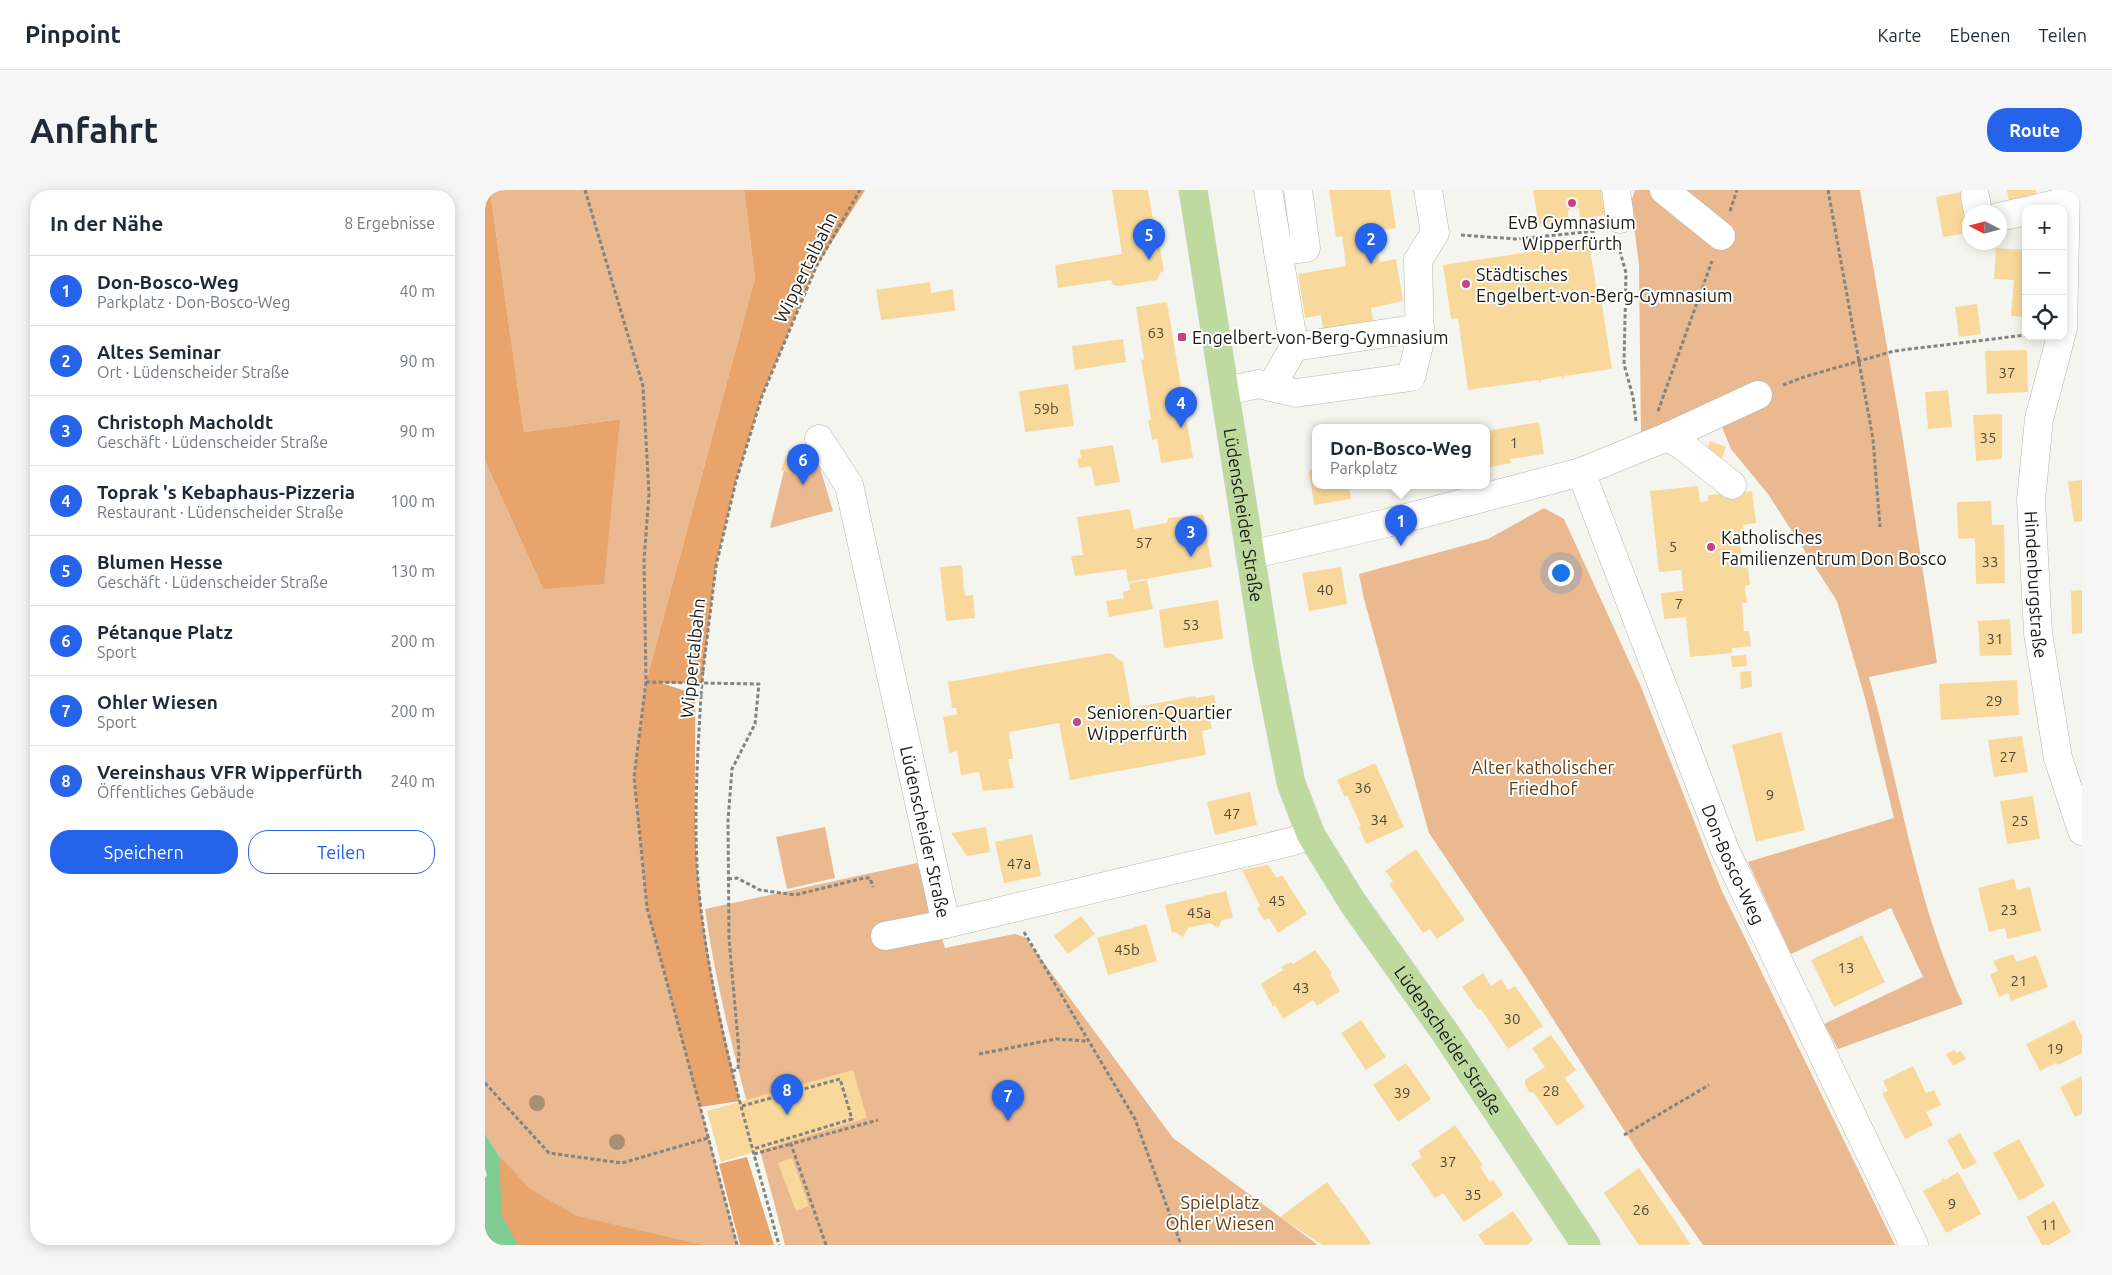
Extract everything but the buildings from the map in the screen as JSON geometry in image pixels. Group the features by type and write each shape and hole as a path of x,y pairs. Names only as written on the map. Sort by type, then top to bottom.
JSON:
{"main road":[{"name":"Lüdenscheider Straße","path":"1193,190 1250,555 1291,783 1311,835 1353,904 1444,1031 1586,1245"}],"street":[{"path":"1268,190 1294,347 1271,387"},
{"path":"1278,252 1306,248 1298,190"},
{"path":"1225,391 1259,384 1296,393 1411,377 1420,341 1418,260 1435,233 1428,190"},
{"path":"1616,190 1618,228"},
{"path":"1664,190 1721,236"},
{"path":"2044,205 2066,196 2064,295"},
{"path":"2007,215 2022,212"},
{"path":"1294,347 1420,328"},
{"name":"Hindenburgstraße","path":"2060,340 2039,419 2032,510 2038,633 2042,662 2057,758 2082,831"},
{"path":"1250,555 1387,523 1581,472 1653,443 1757,395"},
{"name":"Lüdenscheider Straße","path":"819,439 849,485 946,924 1290,842 1311,835"},
{"path":"1653,443 1683,446 1732,485"},
{"name":"Don-Bosco-Weg","path":"1581,472 1725,850 1914,1245"},
{"path":"885,936 946,924"}],"path":[{"path":"585,190 643,386 649,494 644,560 646,682 634,777 647,908 737,1245"},
{"name":"Wippertalbahn","path":"779,1245 741,1106 709,961 697,863 695,788 701,695 716,566 737,481 762,396 816,267 860,190"},
{"path":"1653,443 1652,427 1737,190"},
{"path":"1828,190 1873,439 1880,527"},
{"path":"1618,228 1626,273 1624,364 1633,397 1653,443"},
{"path":"1435,233 1516,239 1595,231"},
{"path":"1757,395 1803,377 1894,351 2022,335"},
{"path":"646,682 759,684 755,724 733,769 728,820 729,939 739,1051 739,1069 733,1071"},
{"path":"728,879 737,878 760,890 795,894 864,878 870,878 873,887"},
{"path":"1016,906 1025,937 1135,1120 1181,1245"},
{"path":"979,1054 1056,1039 1088,1041"},
{"path":"741,1106 840,1079 852,1119 754,1151"},
{"path":"485,1083 549,1153 622,1163 709,1138"},
{"path":"1624,1135 1709,1085"},
{"path":"754,1151 791,1144 878,1120"},
{"path":"791,1144 826,1245"}],"green space":[{"path":"490,190 744,190 755,278 646,682 634,777 647,908 738,1245 518,1245 499,1156 485,1133 485,461 543,589 620,419 524,432"},
{"path":"1635,190 1860,190 1903,440 1937,663 1869,677 1920,884 1946,965 1963,1004 1838,1049 1824,1024 1923,977 1891,908 1791,954 1748,862 1894,818 1865,698 1837,601 1768,494 1731,449 1714,408 1641,439 1639,265 1631,202"},
{"path":"789,450 817,458 833,511 770,528"},
{"name":"Alter katholischer Friedhof","path":"1544,508 1564,519 1641,687 1721,889 1895,1245 1703,1245 1640,1155 1530,983 1429,833 1364,599 1359,574 1488,539"},
{"path":"825,827 835,878 787,889 776,837"},
{"name":"Spielplatz Ohler Wiesen","path":"917,863 945,948 1015,934 1025,937 1173,1138 1318,1245 785,1245 720,994 705,909"}],"shaded area":[{"path":"485,190 490,190 524,432 620,419 604,584 543,589 485,461"},
{"path":"744,190 865,190 816,267 762,396 736,481 716,566 702,683 661,683 695,694 695,822 700,895 714,984 740,1101 700,1107 647,908 634,777 646,682 755,278"},
{"path":"485,1133 499,1156 502,1216 518,1245 485,1245 485,1178 487,1175 485,1169"},
{"path":"499,1156 530,1189 577,1216 703,1245 485,1245 485,1181"},
{"path":"747,1157 774,1245 740,1245 719,1164"}],"place":[{"name":"EvB Gymnasium Wipperfürth","path":"1572,203"},
{"name":"Blumen Hesse","path":"1149,260"},
{"name":"Altes Seminar","path":"1371,264"},
{"name":"Städtisches Engelbert-von-Berg-Gymnasium","path":"1466,284"},
{"name":"Engelbert-von-Berg-Gymnasium","path":"1182,337"},
{"name":"Toprak 's Kebaphaus-Pizzeria","path":"1181,428"},
{"name":"Pétanque Platz","path":"803,485"},
{"name":"Don-Bosco-Weg","path":"1401,546"},
{"name":"Katholisches Familienzentrum Don Bosco","path":"1711,547"},
{"name":"Christoph Macholdt","path":"1191,557"},
{"name":"Senioren-Quartier Wipperfürth","path":"1077,722"},
{"name":"Vereinshaus VFR Wipperfürth","path":"787,1115"},
{"name":"Ohler Wiesen","path":"1008,1121"}]}
